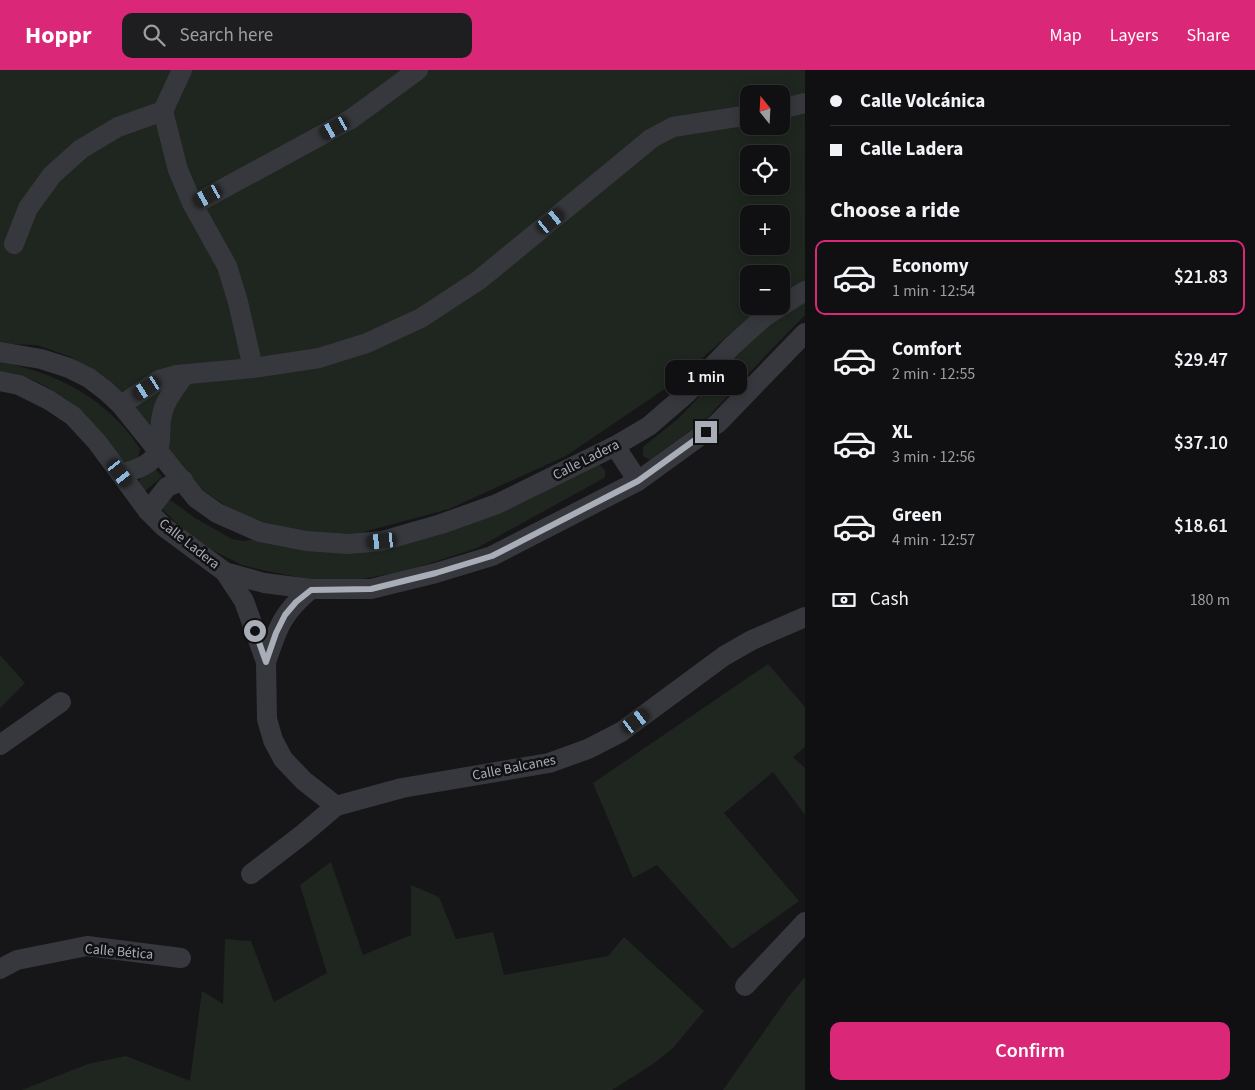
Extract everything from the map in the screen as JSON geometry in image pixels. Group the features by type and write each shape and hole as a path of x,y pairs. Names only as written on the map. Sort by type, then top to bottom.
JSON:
{"street":[{"path":"182,70 164,110 178,170 192,205 226,266 238,302 253,368"},
{"path":"192,205 351,119 418,70"},
{"path":"790,107 805,103"},
{"path":"14,244 28,208 52,175 81,149 118,127 164,110"},
{"path":"121,405 159,380 176,375 253,368 319,358 367,343 422,318 479,280 652,138 673,127 740,116"},
{"name":"Calle Ladera","path":"790,300 805,291"},
{"name":"Calle Ladera","path":"0,352 41,359 69,368 89,378 121,405 196,498 217,514 260,532 306,541 348,544 382,541 441,524 497,504 615,446 649,426 686,394 732,346 768,315"},
{"name":"Calle Ladera","path":"10,383 49,400 73,416 98,442 148,511 164,527 225,572 264,583 311,590 371,589 436,573 492,556 638,481 718,423 805,333"},
{"path":"120,473 138,469 147,463 158,450 162,414 171,394 185,374"},
{"path":"0,396 10,383"},
{"path":"615,446 638,481"},
{"path":"148,511 167,487 183,480"},
{"path":"225,572 244,601 266,662 267,718 273,740 283,759 304,781 336,806 304,834 251,874"},
{"path":"266,662 276,633 285,615 296,602 311,590"},
{"name":"Calle Balcanes","path":"336,806 402,788 549,763 588,749 621,732 724,656 752,640 805,617"},
{"path":"0,745 60,702"},
{"path":"745,986 805,922"},
{"name":"Calle Bética","path":"0,969 17,960 88,946 182,958"}],"shaded area":[{"path":"0,70 805,70 805,282 790,291 790,265 740,265 740,315 751,315 675,382 566,456 449,509 349,536 304,533 260,524 226,506 204,491 177,464 102,379 71,357 37,345 0,344"},
{"path":"805,301 805,315 708,417 650,460 643,456 643,447 679,418 723,366 757,334 785,315 790,315 790,311"},
{"path":"0,362 6,362 57,379 89,397 117,420 129,434 140,449 138,458 125,463 91,422 71,403 42,384 0,371"},
{"path":"599,465 605,470 604,478 477,548 406,571 356,580 312,580 242,565 189,535 162,509 168,500 172,501 195,518 232,539 243,541 258,539 302,549 474,522 526,501"},
{"path":"153,468 162,477 144,492 136,483"},
{"path":"0,655 25,683 0,708"},
{"path":"768,664 805,707 805,747 793,757 805,768 805,815 773,772 724,813 799,901 732,949 657,865 633,878 593,783"},
{"path":"331,862 363,955 411,935 411,885 439,897 456,939 493,932 504,975 608,956 624,937 704,1011 673,1048 653,1064 612,1090 22,1090 88,1064 126,1056 190,1081 202,991 223,1004 225,939 251,941 274,1002 327,973 300,885"},
{"path":"805,977 805,1090 723,1090 789,996"}],"route":[{"path":"255,631 266,662 276,633 285,615 296,602 311,590 371,589 436,573 492,556 638,481 706,432"}]}
